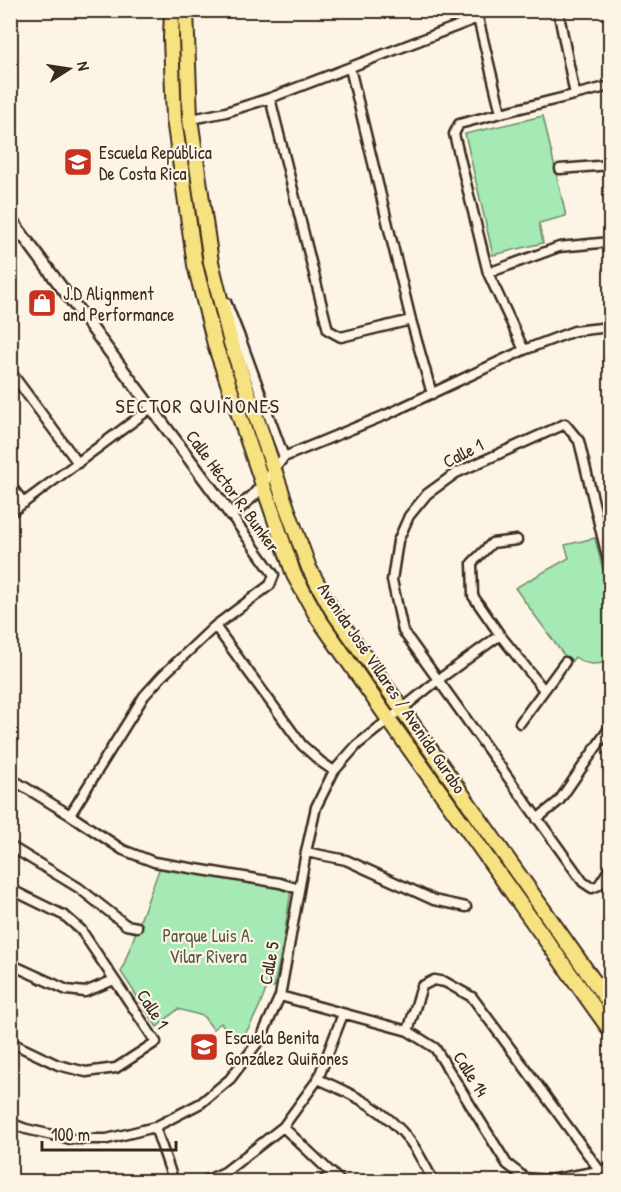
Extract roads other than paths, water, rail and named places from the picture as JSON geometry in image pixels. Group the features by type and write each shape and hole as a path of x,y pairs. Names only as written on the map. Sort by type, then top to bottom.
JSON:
{"main road":[{"name":"Avenida José Villares / Avenida Gurabo","path":"172,10 174,119 195,265 216,348 294,575 309,603 389,720 610,1030"},
{"name":"Avenida José Villares / Avenida Gurabo","path":"186,10 193,118 211,262 231,343 309,568 332,610 610,1004"},
{"path":"171,38 187,37"}],"street":[{"path":"558,10 575,95"},
{"path":"284,457 218,279 193,118 226,112 270,98 350,68 477,14 501,112"},
{"path":"350,68 411,320 432,394"},
{"path":"524,350 488,273 454,134 459,124 610,86"},
{"path":"270,98 328,330 341,337 411,320"},
{"path":"560,169 610,165"},
{"name":"Calle Héctor R. Bunker","path":"10,218 274,575 270,585 215,626"},
{"path":"488,273 559,247 610,242"},
{"path":"231,515 254,495 284,457 388,414 524,350 574,331 610,327"},
{"path":"10,371 78,463"},
{"path":"10,513 151,408"},
{"name":"Calle 1","path":"610,568 579,441 565,423 456,473 427,494 409,516 398,541 392,580 403,631 582,882 592,888 599,885 610,868"},
{"path":"10,485 24,503"},
{"path":"517,540 492,543 472,563 473,596 500,635 544,690"},
{"path":"70,815 144,696 215,626 302,745 334,771"},
{"path":"402,710 438,680 500,635"},
{"path":"520,723 565,662"},
{"name":"Calle 5","path":"10,1123 70,1139 107,1139 155,1127 201,1103 230,1079 261,1038 280,996 316,807 334,771 357,745 402,710"},
{"path":"537,819 559,801 610,727"},
{"path":"10,778 123,850 154,862 280,883 299,889"},
{"path":"10,846 79,888 126,925 137,927"},
{"path":"306,852 346,860 435,900 466,907"},
{"name":"Calle 1","path":"10,889 64,916 81,930 156,1042 116,1068 86,1072 58,1065 10,1042"},
{"path":"10,964 67,990 86,992 114,980"},
{"path":"408,1031 422,986 434,980 444,982 472,997 600,1171"},
{"name":"Calle 14","path":"280,996 408,1031 435,1048 507,1164 525,1178 549,1180 610,1168"},
{"path":"203,1182 225,1172 283,1127 318,1078 343,1014"},
{"path":"318,1078 356,1096 389,1118 411,1142 434,1182"},
{"path":"155,1127 174,1182"},
{"path":"283,1127 341,1182"},
{"path":"322,1182 332,1173"}],"place":[{"name":"Escuela República De Costa Rica","path":"78,162"},
{"name":"J.D Alignment and Performance","path":"42,303"},
{"name":"Escuela Benita González Quiñones","path":"204,1047"}],"district":[{"name":"SECTOR QUIÑONES","path":"198,405"}],"park label":[{"name":"Parque Luis A. Vilar Rivera","path":"208,945"}]}
